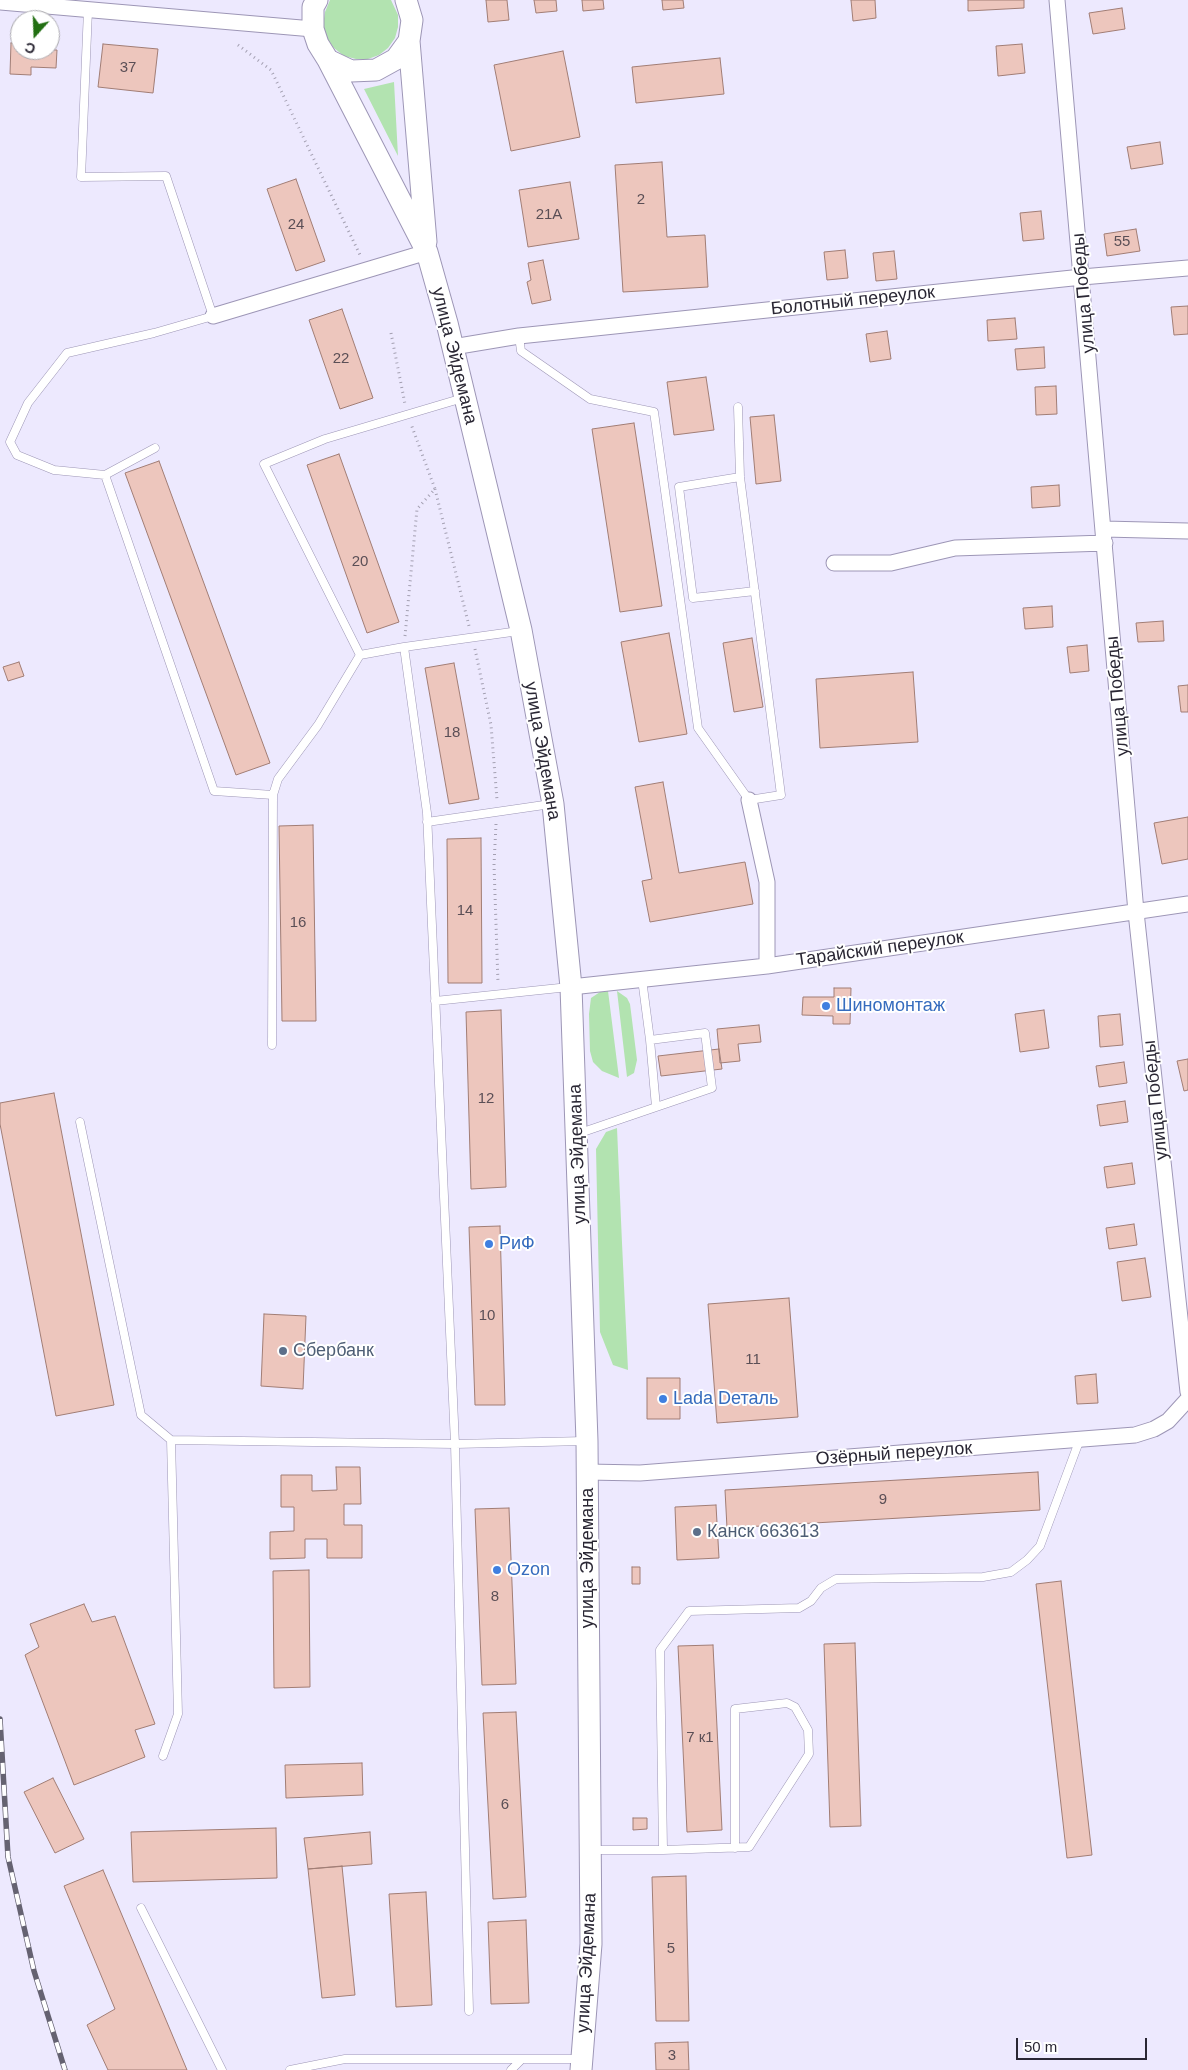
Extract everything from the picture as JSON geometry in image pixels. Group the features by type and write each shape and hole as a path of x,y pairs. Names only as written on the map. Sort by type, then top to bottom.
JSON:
{"main road":[{"path":"406,0 412,20 409,40 426,252"},
{"path":"314,2 313,29 318,44 328,60 426,252"},
{"path":"328,60 351,71 376,70 396,59 409,40"},
{"name":"улица Эйдемана","path":"426,252 453,347 521,630 553,804 571,987 587,1441 591,1944 582,2065"}],"street":[{"name":"улица Победы","path":"1057,0 1136,912 1188,1392"},
{"path":"0,2 313,29"},
{"path":"213,316 426,252"},
{"name":"Болотный переулок","path":"453,347 518,336 1082,277 1188,268"},
{"path":"834,562 890,563 955,548 1188,531"},
{"path":"749,800 767,882 767,966"},
{"name":"Тарайский переулок","path":"571,987 767,966 1188,904"},
{"name":"Озёрный переулок","path":"587,1472 640,1473 1135,1435 1154,1429 1168,1421 1188,1399"}],"lane":[{"path":"88,10 81,177 166,176 213,316 154,333 67,353 28,403 10,442 17,455 54,470 105,475 155,448"},
{"path":"518,336 521,351 590,399 654,412 698,728 749,800 781,795 740,477 738,407"},
{"path":"360,656 264,464 325,439 465,398"},
{"path":"105,475 214,791 273,795"},
{"path":"740,477 679,487 688,561 694,598 755,591"},
{"path":"272,1045 273,795 278,780 318,725 360,656 404,647 521,630"},
{"path":"404,647 427,822 455,1444 469,2010"},
{"path":"427,822 553,804"},
{"path":"642,979 656,1107"},
{"path":"435,1001 571,987"},
{"path":"577,1134 712,1088 705,1033 650,1040"},
{"path":"80,1122 141,1415 171,1440 455,1444 587,1441"},
{"path":"163,1756 178,1714 171,1440"},
{"path":"663,1850 660,1650 689,1611 799,1608 811,1601 820,1588 836,1579 983,1577 1010,1572 1027,1560 1040,1546 1080,1440"},
{"path":"590,1850 663,1850 735,1848 749,1847 808,1754 808,1730 795,1707 787,1703 735,1709 735,1848"},
{"path":"141,1908 222,2070"},
{"path":"290,2070 345,2059 521,2060 582,2065"},
{"path":"511,2070 521,2060"}],"path":[{"path":"238,45 271,70 367,270"},
{"path":"391,333 407,414 435,489 472,637"},
{"path":"404,647 417,509 435,489"}],"green space":[{"path":"330,0 391,0 398,15 398,27 395,38 388,48 379,55 368,59 344,56 334,48 326,37 323,25 325,12"},
{"path":"394,82 398,156 364,89"},
{"path":"608,991 619,1078 602,1071 593,1062 590,1051 589,1014 591,998 600,992"},
{"path":"617,991 627,998 630,1004 637,1060 634,1073 627,1077"},
{"path":"617,1128 628,1370 613,1365 600,1332 596,1149 606,1132"}],"building":[{"path":"486,0 507,0 509,20 488,22"},
{"path":"534,0 556,0 557,11 536,13"},
{"path":"582,0 603,0 604,9 583,11"},
{"path":"662,0 683,0 684,8 663,10"},
{"path":"851,0 875,0 876,18 853,21"},
{"path":"968,0 1024,0 1024,8 968,11"},
{"path":"1122,8 1125,29 1093,34 1089,13"},
{"path":"103,44 158,49 153,93 98,87"},
{"path":"1022,44 1025,73 998,76 996,46"},
{"path":"563,51 580,137 511,151 494,65"},
{"path":"720,58 724,94 636,103 632,67"},
{"path":"10,60 56,60 56,68 31,67 31,75 10,74"},
{"path":"1160,142 1163,164 1131,169 1127,147"},
{"path":"662,162 667,237 705,235 708,287 623,292 615,165"},
{"path":"296,179 325,261 296,271 267,189"},
{"path":"570,182 579,239 528,247 519,190"},
{"path":"1041,211 1044,239 1023,241 1020,213"},
{"path":"1136,229 1140,251 1107,256 1104,234"},
{"path":"845,250 848,278 827,280 824,252"},
{"path":"894,251 897,279 876,281 873,253"},
{"path":"543,260 551,300 532,304 527,282 531,280 528,263"},
{"path":"1188,306 1188,334 1174,335 1171,307"},
{"path":"342,309 373,398 340,409 309,320"},
{"path":"1015,318 1017,339 988,341 987,320"},
{"path":"887,331 891,359 870,362 866,334"},
{"path":"1044,347 1045,368 1017,370 1015,349"},
{"path":"706,377 714,430 674,435 667,382"},
{"path":"1056,386 1057,414 1036,415 1035,387"},
{"path":"774,415 781,481 756,484 750,417"},
{"path":"634,423 662,606 620,612 592,429"},
{"path":"339,454 399,622 367,633 307,465"},
{"path":"159,461 270,763 236,775 125,473"},
{"path":"1059,485 1060,506 1032,508 1031,487"},
{"path":"1052,606 1053,627 1025,629 1023,608"},
{"path":"1163,621 1164,641 1138,642 1136,623"},
{"path":"669,633 687,734 639,742 621,642"},
{"path":"752,638 763,707 734,712 723,643"},
{"path":"1087,645 1089,671 1070,673 1067,647"},
{"path":"19,662 24,676 8,681 3,667"},
{"path":"454,663 479,799 449,804 425,668"},
{"path":"913,672 918,742 820,748 816,679"},
{"path":"1188,685 1188,712 1181,712 1178,686"},
{"path":"663,782 679,873 745,862 753,904 650,922 642,881 652,879 635,787"},
{"path":"1188,817 1188,859 1162,864 1154,823"},
{"path":"313,825 316,1021 282,1021 279,826"},
{"path":"481,838 482,983 448,983 447,839"},
{"name":"Шиномонтаж","path":"834,988 851,988 850,1024 833,1024 833,1016 802,1015 803,997 834,997"},
{"path":"501,1010 506,1187 471,1189 466,1012"},
{"path":"1044,1010 1049,1048 1020,1052 1015,1014"},
{"path":"1120,1014 1123,1045 1100,1047 1098,1016"},
{"path":"759,1025 761,1042 738,1044 740,1061 720,1063 717,1029"},
{"path":"719,1049 722,1069 661,1076 658,1056"},
{"path":"1188,1059 1188,1090 1184,1091 1177,1061"},
{"path":"1124,1062 1127,1083 1099,1087 1096,1066"},
{"path":"54,1093 114,1405 56,1416 0,1124 0,1103"},
{"path":"1125,1101 1128,1122 1100,1126 1097,1105"},
{"path":"1132,1163 1135,1184 1107,1188 1104,1167"},
{"path":"1134,1224 1137,1245 1109,1249 1106,1228"},
{"path":"500,1226 505,1405 475,1405 469,1227"},
{"path":"1145,1258 1151,1297 1122,1301 1117,1262"},
{"path":"789,1298 798,1417 717,1423 708,1304"},
{"name":"Сбербанк","path":"264,1314 306,1316 303,1389 261,1386"},
{"path":"1096,1374 1098,1403 1077,1404 1075,1376"},
{"name":"Lada Dеталь","path":"647,1378 680,1378 680,1419 647,1419"},
{"path":"336,1467 360,1467 361,1504 344,1504 344,1525 362,1525 362,1558 327,1558 327,1539 305,1539 305,1558 270,1559 270,1532 294,1531 294,1507 281,1507 281,1475 312,1475 312,1491 337,1490"},
{"path":"1038,1472 1040,1510 727,1528 725,1490"},
{"name":"Канск 663613","path":"716,1505 719,1558 677,1560 675,1507"},
{"path":"509,1508 516,1684 482,1685 475,1509"},
{"path":"632,1567 640,1567 640,1584 632,1584"},
{"path":"309,1570 310,1687 274,1688 273,1571"},
{"path":"1061,1581 1092,1855 1067,1858 1036,1584"},
{"path":"84,1604 92,1622 115,1616 155,1724 135,1730 145,1757 74,1785 25,1655 39,1647 30,1624"},
{"path":"855,1643 861,1826 830,1827 824,1644"},
{"path":"713,1645 722,1830 687,1832 678,1646"},
{"path":"516,1712 526,1897 493,1899 483,1713"},
{"path":"362,1763 363,1795 286,1798 285,1765"},
{"path":"53,1778 84,1839 55,1853 24,1792"},
{"path":"633,1818 647,1818 647,1829 633,1830"},
{"path":"276,1828 277,1878 133,1882 131,1832"},
{"path":"370,1832 372,1864 308,1869 304,1838"},
{"path":"342,1866 355,1995 322,1998 308,1869"},
{"path":"103,1870 187,2070 108,2070 87,2025 115,2009 64,1886"},
{"path":"686,1876 689,2021 656,2021 652,1877"},
{"path":"426,1892 432,2005 396,2007 389,1894"},
{"path":"526,1920 529,2003 491,2004 488,1922"},
{"path":"688,2042 689,2070 656,2070 655,2043"}],"railway":[{"path":"0,1719 8,1857 34,1971 65,2070"}],"place":[{"name":"Шиномонтаж","path":"826,1006"},
{"name":"РиФ","path":"489,1244"},
{"name":"Сбербанк","path":"283,1351"},
{"name":"Lada Dеталь","path":"663,1399"},
{"name":"Канск 663613","path":"697,1532"},
{"name":"Ozon","path":"497,1570"}]}
